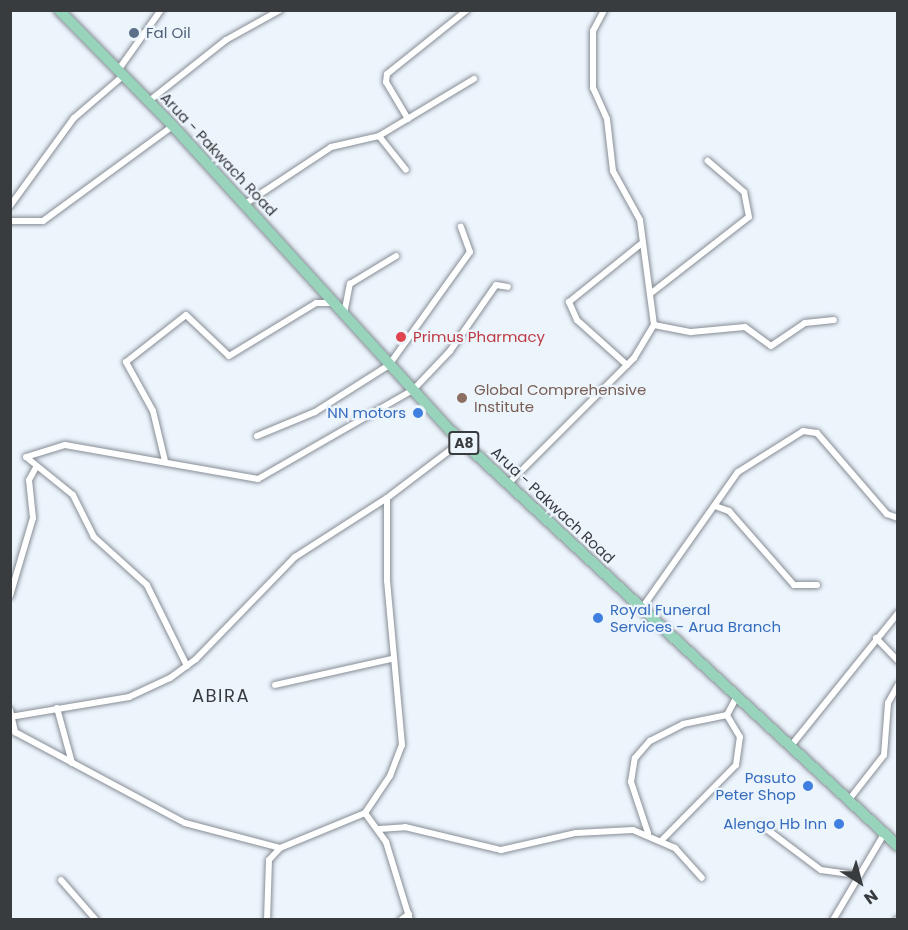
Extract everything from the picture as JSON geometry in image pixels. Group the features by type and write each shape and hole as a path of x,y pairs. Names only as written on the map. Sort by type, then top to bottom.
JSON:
{"main road":[{"name":"Arua - Pakwach Road","path":"59,10 173,126 462,441 897,846"}],"street":[{"path":"10,206 74,118 122,72 160,10"},
{"path":"149,101 226,40 280,10"},
{"path":"408,119 386,82 387,74 467,10"},
{"path":"508,484 627,365 654,325 636,210 613,171 607,119 596,96 592,40 604,10"},
{"path":"245,204 331,147 379,136 474,79"},
{"path":"10,221 46,219 173,126"},
{"path":"379,136 406,170"},
{"path":"650,294 749,217 744,192 708,161"},
{"path":"257,436 315,412 389,364 470,252 461,227"},
{"path":"627,365 577,320 569,302 641,244"},
{"path":"344,314 350,284 396,256"},
{"path":"187,666 147,585 94,537 73,495 35,469 26,457 58,446 165,460 258,478 413,390 450,351 495,285 508,287"},
{"path":"165,460 153,411 126,362 187,315 229,356 316,303 334,303"},
{"path":"654,325 691,332 745,327 771,346 805,323 834,320"},
{"path":"641,609 715,506 756,457 810,430 897,518"},
{"path":"280,848 198,829 14,731 12,714 129,697 187,666 290,561 387,498 462,441"},
{"path":"10,596 33,518 29,480 35,469"},
{"path":"267,920 267,863 280,848 365,813 390,776 402,745 391,659 387,498"},
{"path":"715,506 729,511 792,585 817,585"},
{"path":"790,747 897,613"},
{"path":"876,638 897,661"},
{"path":"275,685 391,659"},
{"path":"848,801 884,755 888,703 897,685"},
{"path":"727,715 736,698"},
{"path":"57,708 72,763"},
{"path":"648,833 631,782 634,758 650,741 682,724 727,715"},
{"path":"662,840 736,765 740,737 727,715"},
{"path":"365,813 379,829 409,917 401,920"},
{"path":"761,825 821,870 856,875"},
{"path":"379,829 405,828 501,850 576,833 648,833 662,840 702,878"},
{"path":"833,920 856,875 884,834"},
{"path":"61,880 96,920"}],"place":[{"name":"Fal Oil","path":"134,33"},
{"name":"Primus Pharmacy","path":"401,337"},
{"name":"Global Comprehensive Institute","path":"462,398"},
{"name":"NN motors","path":"418,413"},
{"name":"Royal Funeral Services - Arua Branch","path":"598,618"},
{"name":"Pasuto Peter Shop","path":"808,786"},
{"name":"Alengo Hb Inn","path":"839,824"}],"district":[{"name":"ABIRA","path":"221,696"}]}
